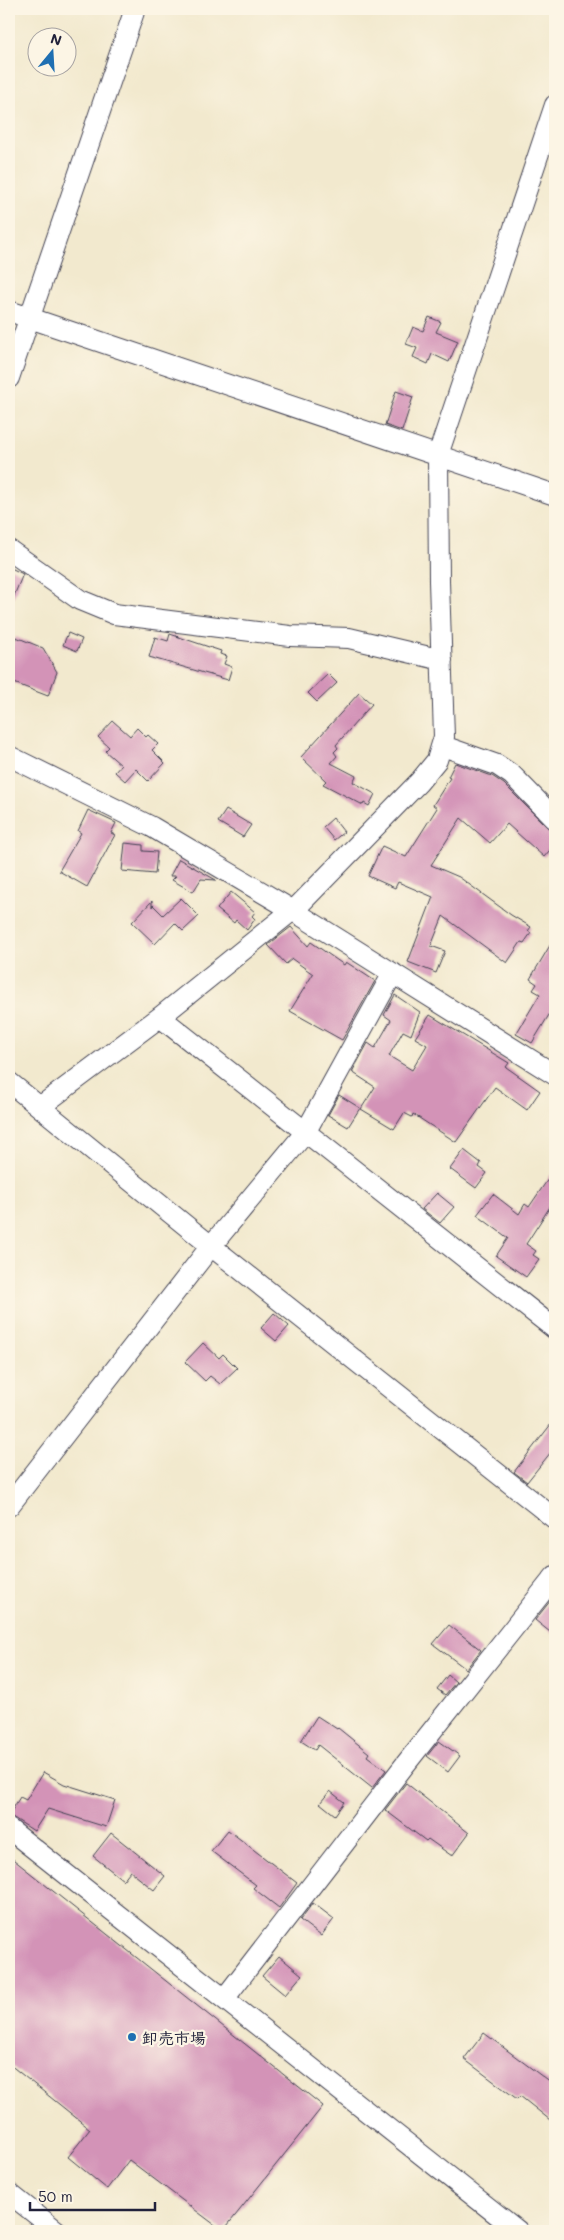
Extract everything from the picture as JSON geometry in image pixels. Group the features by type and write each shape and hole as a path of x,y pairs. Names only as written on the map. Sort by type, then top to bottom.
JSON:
{"street":[{"path":"9,378 135,9"},
{"path":"41,1106 160,1017 299,905 419,782 437,760 443,746 444,737 439,581 438,455 555,106"},
{"path":"9,311 555,495"},
{"path":"9,550 80,600 114,614 290,636 350,638 442,660"},
{"path":"443,746 497,765 512,775 555,819"},
{"path":"9,756 152,827 292,910 555,1075"},
{"path":"9,1506 211,1246 305,1133 393,973"},
{"path":"160,1017 555,1329"},
{"path":"9,1082 41,1106 211,1246 555,1519"},
{"path":"224,1999 404,1766 555,1576"},
{"path":"9,1829 518,2231"},
{"path":"9,2193 56,2231"}],"building":[{"path":"429,317 441,322 436,332 458,341 449,362 432,354 428,364 413,357 417,348 406,344 413,327 423,331"},
{"path":"396,391 413,397 402,431 385,425"},
{"path":"9,567 23,574 9,608"},
{"path":"68,633 82,639 77,651 63,645"},
{"path":"170,634 221,651 220,654 227,656 224,664 232,667 228,680 149,657 155,637 168,641"},
{"path":"16,637 43,648 57,672 48,696 9,681 9,655"},
{"path":"328,674 337,683 317,702 308,693"},
{"path":"359,693 372,704 336,745 338,748 334,752 337,756 331,763 356,776 353,782 375,794 369,806 364,803 363,805 323,784 326,781 301,757"},
{"path":"113,721 130,736 137,728 146,737 148,735 158,744 152,750 165,763 148,781 136,769 125,781 115,772 121,765 105,751 109,747 98,737"},
{"path":"455,763 492,776 504,784 547,827 555,832 555,844 544,857 507,824 490,843 461,818 431,865 459,877 511,915 531,927 528,931 531,933 524,943 521,942 507,963 443,916 431,946 445,951 436,973 408,962 433,897 398,882 395,888 368,876 382,846 406,857 437,808 433,805 450,778 448,777"},
{"path":"88,810 116,823 111,833 115,835 87,887 59,871 81,833 78,831"},
{"path":"226,810 251,825 243,837 218,822"},
{"path":"333,818 344,832 334,840 323,827"},
{"path":"125,843 143,845 143,851 157,852 155,874 122,871"},
{"path":"179,859 216,880 201,879 193,892 172,880 176,876 170,876"},
{"path":"231,892 255,912 252,916 255,919 247,930 236,920 234,923 217,909"},
{"path":"181,898 199,916 183,931 175,923 155,944 132,922 152,901 152,907 153,905 163,915"},
{"path":"291,927 308,946 311,942 344,965 346,962 375,981 342,1040 290,1011 313,974 292,959 286,964 268,945"},
{"path":"555,937 555,1005 532,1043 516,1034 540,994 533,990 537,984 530,979"},
{"path":"395,995 420,1012 411,1035 403,1031 389,1056 412,1070 427,1045 415,1038 430,1015 509,1063 506,1067 540,1091 527,1110 495,1087 456,1142 413,1114 412,1117 404,1113 394,1129 361,1109 375,1087 352,1072 368,1043 375,1048 391,1020 384,1015"},
{"path":"339,1095 360,1108 348,1127 328,1115"},
{"path":"464,1150 481,1163 479,1167 487,1173 476,1188 450,1169"},
{"path":"555,1169 555,1199 526,1244 536,1251 533,1255 539,1259 526,1277 496,1256 508,1238 477,1215 493,1194 519,1214 525,1204 529,1207"},
{"path":"437,1193 454,1207 440,1223 422,1209"},
{"path":"274,1313 289,1326 276,1341 261,1328"},
{"path":"203,1343 219,1358 223,1354 237,1368 220,1384 210,1376 205,1381 185,1362"},
{"path":"555,1419 555,1447 527,1482 514,1472"},
{"path":"555,1595 555,1636 535,1620"},
{"path":"449,1625 481,1650 466,1669 433,1644"},
{"path":"448,1675 456,1682 445,1695 437,1689"},
{"path":"317,1716 338,1728 369,1753 367,1756 386,1770 372,1788 318,1745 315,1750 301,1741"},
{"path":"439,1741 460,1756 448,1772 427,1756"},
{"path":"43,1772 64,1784 115,1800 106,1827 48,1809 34,1831 9,1815 20,1797 26,1800"},
{"path":"406,1783 469,1833 452,1856 428,1839 426,1841 385,1810"},
{"path":"330,1791 344,1802 335,1815 320,1803"},
{"path":"228,1830 297,1883 279,1908 253,1888 256,1885 211,1851"},
{"path":"111,1833 165,1876 154,1890 130,1871 123,1880 93,1856"},
{"path":"9,1856 323,2106 223,2231 129,2160 107,2189 68,2157 90,2129 9,2064"},
{"path":"313,1903 334,1919 321,1936 300,1920"},
{"path":"279,1956 302,1975 285,1995 262,1976"},
{"path":"484,2033 555,2086 555,2124 520,2096 517,2099 464,2059"}],"place":[{"name":"卸売市場","path":"132,2037"}]}
